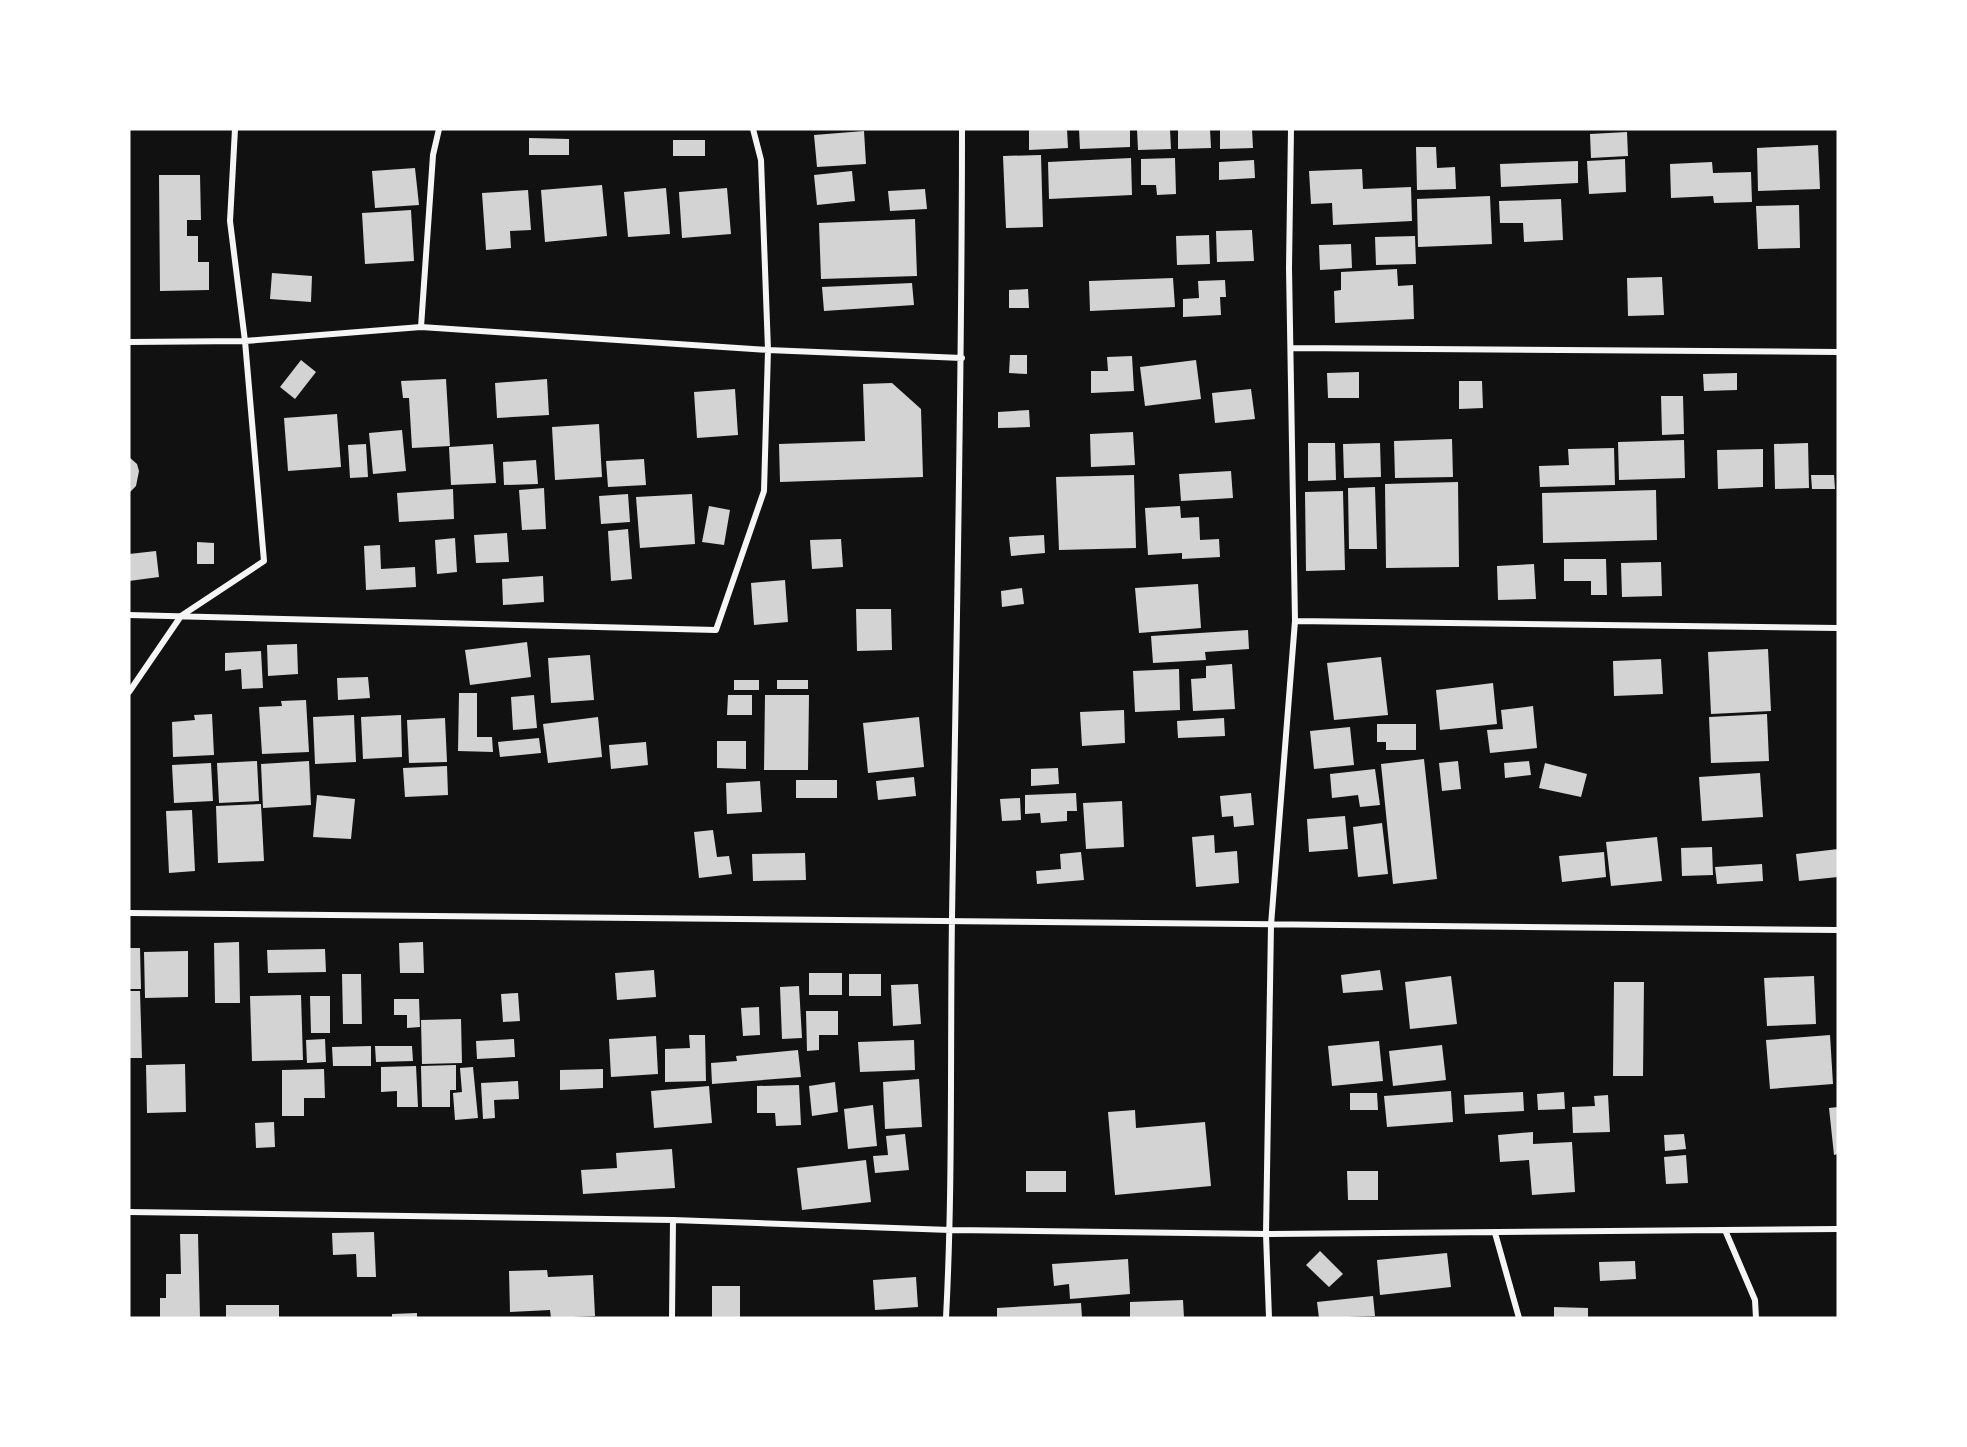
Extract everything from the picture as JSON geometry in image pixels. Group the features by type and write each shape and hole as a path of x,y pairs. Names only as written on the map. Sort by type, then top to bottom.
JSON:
{"street":[{"path":"129,692 181,616 264,561 245,341 230,221 235,129"},
{"path":"421,327 433,155 439,129"},
{"path":"129,615 716,630 764,491 768,350 761,160 753,129"},
{"path":"946,1318 950,1230 952,922 962,358 962,129"},
{"path":"1269,1318 1266,1234 1271,925 1295,621 1289,268 1292,129"},
{"path":"129,342 245,341 421,327 768,350 962,358"},
{"path":"1290,348 1838,352"},
{"path":"1295,621 1838,628"},
{"path":"129,913 1838,930"},
{"path":"129,1212 673,1220 950,1230 1266,1234 1838,1229"},
{"path":"672,1318 673,1220"},
{"path":"1725,1230 1755,1300 1756,1318"},
{"path":"1495,1233 1519,1318"}],"building":[{"path":"1029,129 1067,129 1068,148 1029,150"},
{"path":"1079,129 1130,129 1130,147 1080,149"},
{"path":"1137,129 1170,129 1171,149 1138,150"},
{"path":"1178,129 1210,129 1211,148 1178,149"},
{"path":"1220,129 1252,129 1253,148 1220,149"},
{"path":"864,131 866,164 817,167 814,135"},
{"path":"1627,132 1628,156 1591,158 1590,134"},
{"path":"529,138 569,139 569,155 529,155"},
{"path":"673,140 705,140 705,156 673,156"},
{"path":"1818,145 1820,189 1758,191 1757,148"},
{"path":"1416,147 1436,147 1437,168 1455,167 1456,189 1417,190"},
{"path":"1041,155 1043,227 1006,228 1003,156"},
{"path":"1131,158 1132,195 1049,199 1048,162"},
{"path":"1175,158 1176,194 1157,195 1156,185 1141,185 1141,159"},
{"path":"1625,159 1626,192 1589,194 1587,161"},
{"path":"1254,160 1255,178 1219,180 1219,162"},
{"path":"1578,161 1578,183 1501,187 1500,164"},
{"path":"1712,162 1713,173 1751,172 1752,202 1714,203 1713,196 1671,198 1670,164"},
{"path":"415,168 419,205 375,208 372,171"},
{"path":"1362,169 1363,189 1411,187 1412,221 1333,225 1332,203 1311,204 1309,171"},
{"path":"852,171 855,201 817,205 814,175"},
{"path":"159,175 200,175 201,220 187,220 187,236 198,236 198,262 209,262 209,290 160,291"},
{"path":"602,185 607,236 545,242 541,190"},
{"path":"666,188 670,234 628,237 624,192"},
{"path":"727,188 731,234 682,238 679,192"},
{"path":"925,189 927,209 890,211 888,191"},
{"path":"528,190 531,230 510,231 511,248 486,250 482,193"},
{"path":"1490,196 1492,244 1418,247 1417,199"},
{"path":"1561,199 1563,240 1524,242 1523,223 1500,223 1499,201"},
{"path":"1799,205 1800,248 1758,249 1756,206"},
{"path":"411,210 414,261 365,264 362,213"},
{"path":"915,219 917,276 821,279 819,223"},
{"path":"1252,230 1254,261 1217,262 1216,231"},
{"path":"1209,235 1210,264 1177,265 1176,236"},
{"path":"1415,236 1416,264 1376,265 1375,237"},
{"path":"1351,244 1352,268 1320,270 1319,245"},
{"path":"1397,269 1398,286 1413,285 1414,319 1335,323 1334,291 1341,290 1341,272"},
{"path":"272,273 312,276 311,302 270,299"},
{"path":"1662,277 1664,315 1628,316 1627,278"},
{"path":"1173,278 1175,307 1090,311 1089,281"},
{"path":"1225,280 1226,297 1220,297 1221,315 1183,317 1183,299 1199,298 1198,281"},
{"path":"912,283 914,305 824,311 822,287"},
{"path":"1028,289 1029,308 1009,308 1009,290"},
{"path":"1010,355 1027,355 1027,374 1009,373"},
{"path":"1132,356 1134,391 1091,393 1091,371 1108,371 1107,357"},
{"path":"301,360 316,372 295,399 280,387"},
{"path":"1196,360 1201,399 1145,406 1140,367"},
{"path":"1359,372 1359,398 1328,398 1327,373"},
{"path":"1737,373 1737,390 1704,391 1703,374"},
{"path":"446,379 450,446 412,448 409,398 403,398 401,381"},
{"path":"547,379 549,415 497,418 495,383"},
{"path":"1459,381 1482,381 1483,408 1459,409"},
{"path":"892,383 921,409 923,477 780,482 779,444 865,441 863,384"},
{"path":"735,389 738,435 697,438 694,392"},
{"path":"1251,389 1255,419 1215,423 1212,393"},
{"path":"1661,396 1683,396 1684,434 1662,435"},
{"path":"1029,410 1030,427 998,428 998,412"},
{"path":"337,414 341,467 288,471 284,418"},
{"path":"599,424 602,477 555,480 552,427"},
{"path":"402,430 406,471 373,474 369,433"},
{"path":"1133,432 1135,465 1091,467 1090,434"},
{"path":"1452,439 1453,477 1395,478 1394,441"},
{"path":"1684,440 1685,478 1619,480 1618,442"},
{"path":"1308,443 1335,443 1336,480 1308,481"},
{"path":"1380,443 1381,477 1344,478 1343,444"},
{"path":"1808,443 1809,488 1775,489 1774,444"},
{"path":"366,444 368,477 350,478 348,445"},
{"path":"493,444 496,483 451,485 449,447"},
{"path":"1614,448 1615,485 1540,487 1539,466 1569,465 1568,449"},
{"path":"1763,449 1763,487 1718,489 1717,450"},
{"path":"129,457 137,464 139,471 136,486 129,493"},
{"path":"644,459 646,485 608,487 606,461"},
{"path":"536,460 538,484 504,485 503,462"},
{"path":"1231,471 1233,498 1181,501 1179,474"},
{"path":"1134,475 1136,548 1059,550 1056,477"},
{"path":"1811,475 1834,475 1835,489 1812,489"},
{"path":"1458,482 1459,567 1386,568 1385,484"},
{"path":"1375,487 1377,549 1349,549 1348,488"},
{"path":"544,488 546,529 522,530 519,490"},
{"path":"453,489 454,519 399,522 397,493"},
{"path":"1656,490 1657,540 1543,543 1542,493"},
{"path":"1343,491 1345,570 1306,571 1305,492"},
{"path":"628,494 630,522 601,524 599,496"},
{"path":"692,494 695,544 640,548 636,497"},
{"path":"709,506 730,510 724,545 702,542"},
{"path":"1180,506 1181,518 1199,517 1200,540 1219,539 1220,557 1182,559 1182,553 1148,555 1145,508"},
{"path":"628,529 632,579 611,581 608,531"},
{"path":"507,533 509,562 476,563 474,535"},
{"path":"1044,535 1045,553 1011,556 1009,537"},
{"path":"455,538 457,572 437,574 435,540"},
{"path":"841,539 843,567 812,569 810,540"},
{"path":"197,542 214,543 214,564 197,564"},
{"path":"380,545 381,569 415,567 416,587 366,590 364,546"},
{"path":"156,551 159,577 129,581 129,554"},
{"path":"1564,559 1606,559 1607,595 1591,595 1591,581 1564,581"},
{"path":"1661,562 1662,596 1622,597 1621,563"},
{"path":"1534,564 1536,599 1498,600 1497,566"},
{"path":"543,576 544,602 503,605 502,579"},
{"path":"785,580 788,622 754,625 751,583"},
{"path":"1198,584 1201,628 1139,633 1135,588"},
{"path":"1022,588 1024,604 1002,607 1001,591"},
{"path":"856,609 891,609 892,650 857,651"},
{"path":"1248,630 1249,649 1205,652 1206,660 1153,663 1151,636"},
{"path":"527,642 531,677 470,685 465,650"},
{"path":"297,644 298,674 268,676 267,645"},
{"path":"1768,649 1771,711 1711,714 1708,652"},
{"path":"261,651 263,688 242,689 241,669 225,671 225,653"},
{"path":"590,655 594,700 551,703 548,658"},
{"path":"1381,657 1388,715 1334,720 1327,663"},
{"path":"1661,659 1663,694 1614,696 1613,661"},
{"path":"1232,664 1235,709 1193,711 1191,679 1206,678 1206,666"},
{"path":"1179,669 1180,710 1135,712 1133,671"},
{"path":"368,677 370,698 338,700 337,678"},
{"path":"734,680 759,680 759,690 734,690"},
{"path":"777,680 808,680 808,689 777,689"},
{"path":"1493,683 1497,724 1440,730 1436,690"},
{"path":"459,693 477,693 477,737 492,737 493,752 458,751"},
{"path":"534,695 537,728 513,730 511,697"},
{"path":"728,695 752,695 752,715 727,715"},
{"path":"765,695 809,695 808,770 764,770"},
{"path":"306,700 309,752 262,754 259,707 282,706 281,701"},
{"path":"1533,706 1537,748 1490,753 1487,730 1503,729 1501,710"},
{"path":"1124,710 1125,743 1082,746 1080,712"},
{"path":"212,714 214,755 173,757 172,722 195,720 194,715"},
{"path":"1767,714 1769,761 1711,763 1709,717"},
{"path":"354,715 356,762 315,764 313,717"},
{"path":"401,715 402,757 363,759 361,717"},
{"path":"598,717 602,757 548,763 543,724"},
{"path":"919,717 924,767 868,773 863,723"},
{"path":"445,718 447,762 409,763 407,720"},
{"path":"1224,718 1225,736 1178,738 1177,721"},
{"path":"1377,724 1416,724 1416,750 1386,750 1386,742 1377,742"},
{"path":"1350,727 1354,765 1314,769 1310,731"},
{"path":"539,738 541,753 500,757 498,742"},
{"path":"717,741 746,741 746,769 717,768"},
{"path":"646,742 648,765 611,769 609,745"},
{"path":"1424,759 1437,879 1393,884 1381,764"},
{"path":"257,761 259,801 219,803 217,763"},
{"path":"309,761 311,805 263,808 261,764"},
{"path":"1458,761 1461,789 1442,791 1439,763"},
{"path":"1529,761 1531,775 1505,778 1504,763"},
{"path":"211,763 213,801 174,803 172,765"},
{"path":"1545,763 1587,774 1581,797 1539,788"},
{"path":"447,766 448,795 405,797 403,768"},
{"path":"1058,768 1059,784 1031,786 1031,769"},
{"path":"1375,769 1380,805 1360,807 1358,795 1332,798 1330,774"},
{"path":"1760,773 1763,817 1702,821 1699,777"},
{"path":"914,777 916,796 878,800 876,781"},
{"path":"796,780 837,780 837,798 796,798"},
{"path":"760,781 762,812 727,814 726,783"},
{"path":"1076,793 1077,811 1067,811 1067,821 1041,823 1040,813 1025,814 1025,795"},
{"path":"1251,793 1254,825 1234,827 1233,816 1222,817 1220,796"},
{"path":"317,795 355,799 351,839 313,837"},
{"path":"1020,798 1021,820 1002,821 1000,799"},
{"path":"1122,801 1124,847 1086,849 1083,803"},
{"path":"261,804 264,861 218,863 216,806"},
{"path":"192,810 195,871 169,873 166,811"},
{"path":"1345,816 1348,849 1309,852 1307,819"},
{"path":"1382,823 1388,874 1358,877 1353,827"},
{"path":"713,830 717,857 729,856 732,874 699,878 694,832"},
{"path":"1214,835 1215,853 1237,851 1239,883 1196,887 1192,837"},
{"path":"1657,837 1662,881 1611,886 1606,842"},
{"path":"1712,847 1713,875 1682,876 1681,848"},
{"path":"1838,849 1838,877 1799,881 1796,854"},
{"path":"1081,852 1084,880 1037,884 1036,871 1061,869 1060,854"},
{"path":"1604,852 1606,877 1562,882 1559,856"},
{"path":"805,853 806,880 753,881 752,854"},
{"path":"1762,864 1763,881 1717,884 1715,867"},
{"path":"239,942 240,1003 215,1003 214,943"},
{"path":"423,942 424,973 400,973 399,943"},
{"path":"129,948 140,948 141,989 129,989"},
{"path":"325,949 326,972 268,973 267,950"},
{"path":"188,951 188,997 145,998 144,952"},
{"path":"654,970 656,997 617,1000 615,973"},
{"path":"1380,970 1383,990 1343,993 1341,975"},
{"path":"809,973 842,973 842,995 809,995"},
{"path":"342,974 361,974 362,1024 343,1024"},
{"path":"849,974 881,974 881,996 849,996"},
{"path":"1451,976 1457,1024 1410,1029 1405,982"},
{"path":"1814,976 1816,1024 1767,1026 1764,978"},
{"path":"1614,982 1644,982 1643,1076 1613,1076"},
{"path":"918,984 921,1024 893,1026 891,985"},
{"path":"799,986 802,1038 782,1039 780,987"},
{"path":"129,991 140,991 142,1058 129,1058"},
{"path":"518,993 520,1021 503,1022 501,994"},
{"path":"301,995 303,1060 252,1061 250,996"},
{"path":"310,996 330,996 330,1033 311,1033"},
{"path":"394,999 419,999 420,1027 407,1028 407,1015 394,1015"},
{"path":"759,1007 760,1035 743,1036 741,1008"},
{"path":"806,1011 838,1011 838,1035 819,1035 819,1050 807,1051"},
{"path":"461,1019 462,1063 422,1064 421,1020"},
{"path":"689,1035 705,1035 706,1081 665,1082 665,1049 690,1048"},
{"path":"1830,1035 1833,1084 1770,1089 1766,1040"},
{"path":"656,1036 658,1074 611,1077 609,1039"},
{"path":"325,1039 326,1062 307,1063 306,1040"},
{"path":"514,1039 515,1057 477,1059 476,1041"},
{"path":"914,1040 915,1070 860,1072 858,1042"},
{"path":"1379,1041 1383,1081 1332,1086 1328,1046"},
{"path":"1442,1045 1446,1080 1393,1086 1389,1051"},
{"path":"371,1046 371,1066 333,1066 332,1047"},
{"path":"375,1046 412,1046 413,1061 376,1062"},
{"path":"798,1050 801,1077 712,1084 711,1063 737,1061 736,1056"},
{"path":"185,1064 186,1112 147,1113 146,1065"},
{"path":"456,1065 456,1090 450,1090 450,1107 422,1107 421,1066"},
{"path":"416,1066 418,1107 397,1107 397,1091 381,1092 381,1067"},
{"path":"473,1067 478,1118 455,1120 453,1093 462,1092 460,1068"},
{"path":"324,1069 325,1098 304,1098 304,1116 282,1116 282,1070"},
{"path":"603,1069 603,1088 560,1090 560,1070"},
{"path":"919,1079 922,1127 885,1129 883,1082"},
{"path":"518,1081 519,1099 494,1100 495,1118 483,1119 481,1083"},
{"path":"835,1082 838,1112 812,1116 809,1086"},
{"path":"799,1085 801,1125 776,1126 775,1113 757,1113 757,1086"},
{"path":"709,1086 712,1123 654,1128 651,1091"},
{"path":"1451,1091 1453,1122 1387,1127 1384,1096"},
{"path":"1523,1092 1524,1111 1465,1114 1464,1095"},
{"path":"1564,1092 1565,1109 1538,1110 1537,1094"},
{"path":"1350,1093 1377,1093 1378,1110 1350,1110"},
{"path":"1608,1095 1610,1132 1573,1133 1572,1107 1595,1106 1594,1096"},
{"path":"873,1105 877,1146 848,1149 844,1109"},
{"path":"1838,1107 1838,1154 1834,1155 1829,1108"},
{"path":"1135,1110 1136,1128 1205,1122 1211,1186 1115,1195 1108,1112"},
{"path":"274,1122 275,1147 256,1148 255,1123"},
{"path":"1533,1132 1533,1144 1572,1142 1575,1192 1532,1195 1529,1160 1500,1162 1498,1135"},
{"path":"905,1134 909,1170 875,1173 873,1156 888,1155 886,1136"},
{"path":"1684,1134 1686,1149 1665,1151 1664,1135"},
{"path":"672,1149 675,1188 583,1194 581,1170 617,1168 616,1153"},
{"path":"1686,1155 1688,1183 1666,1184 1664,1157"},
{"path":"866,1160 871,1202 802,1210 797,1168"},
{"path":"1026,1171 1066,1171 1066,1192 1026,1192"},
{"path":"1347,1171 1378,1171 1378,1200 1348,1200"},
{"path":"374,1232 376,1277 357,1277 356,1254 333,1255 332,1233"},
{"path":"180,1234 198,1234 200,1318 160,1318 160,1298 166,1298 166,1274 181,1274"},
{"path":"1320,1251 1343,1274 1329,1287 1306,1265"},
{"path":"1447,1253 1451,1287 1380,1295 1377,1260"},
{"path":"1128,1259 1130,1294 1070,1299 1069,1284 1054,1286 1052,1264"},
{"path":"1635,1261 1636,1279 1600,1281 1599,1262"},
{"path":"547,1270 548,1277 593,1275 595,1316 551,1318 550,1310 510,1312 509,1271"},
{"path":"916,1277 918,1307 875,1310 873,1280"},
{"path":"712,1286 740,1286 740,1318 712,1318"},
{"path":"1373,1296 1375,1316 1319,1318 1317,1302"},
{"path":"1183,1300 1184,1318 1130,1318 1130,1302"},
{"path":"1081,1303 1082,1318 997,1318 997,1308"},
{"path":"226,1305 279,1305 279,1318 226,1318"},
{"path":"1554,1307 1588,1308 1588,1318 1554,1318"},
{"path":"417,1313 417,1318 392,1318 392,1314"}]}
